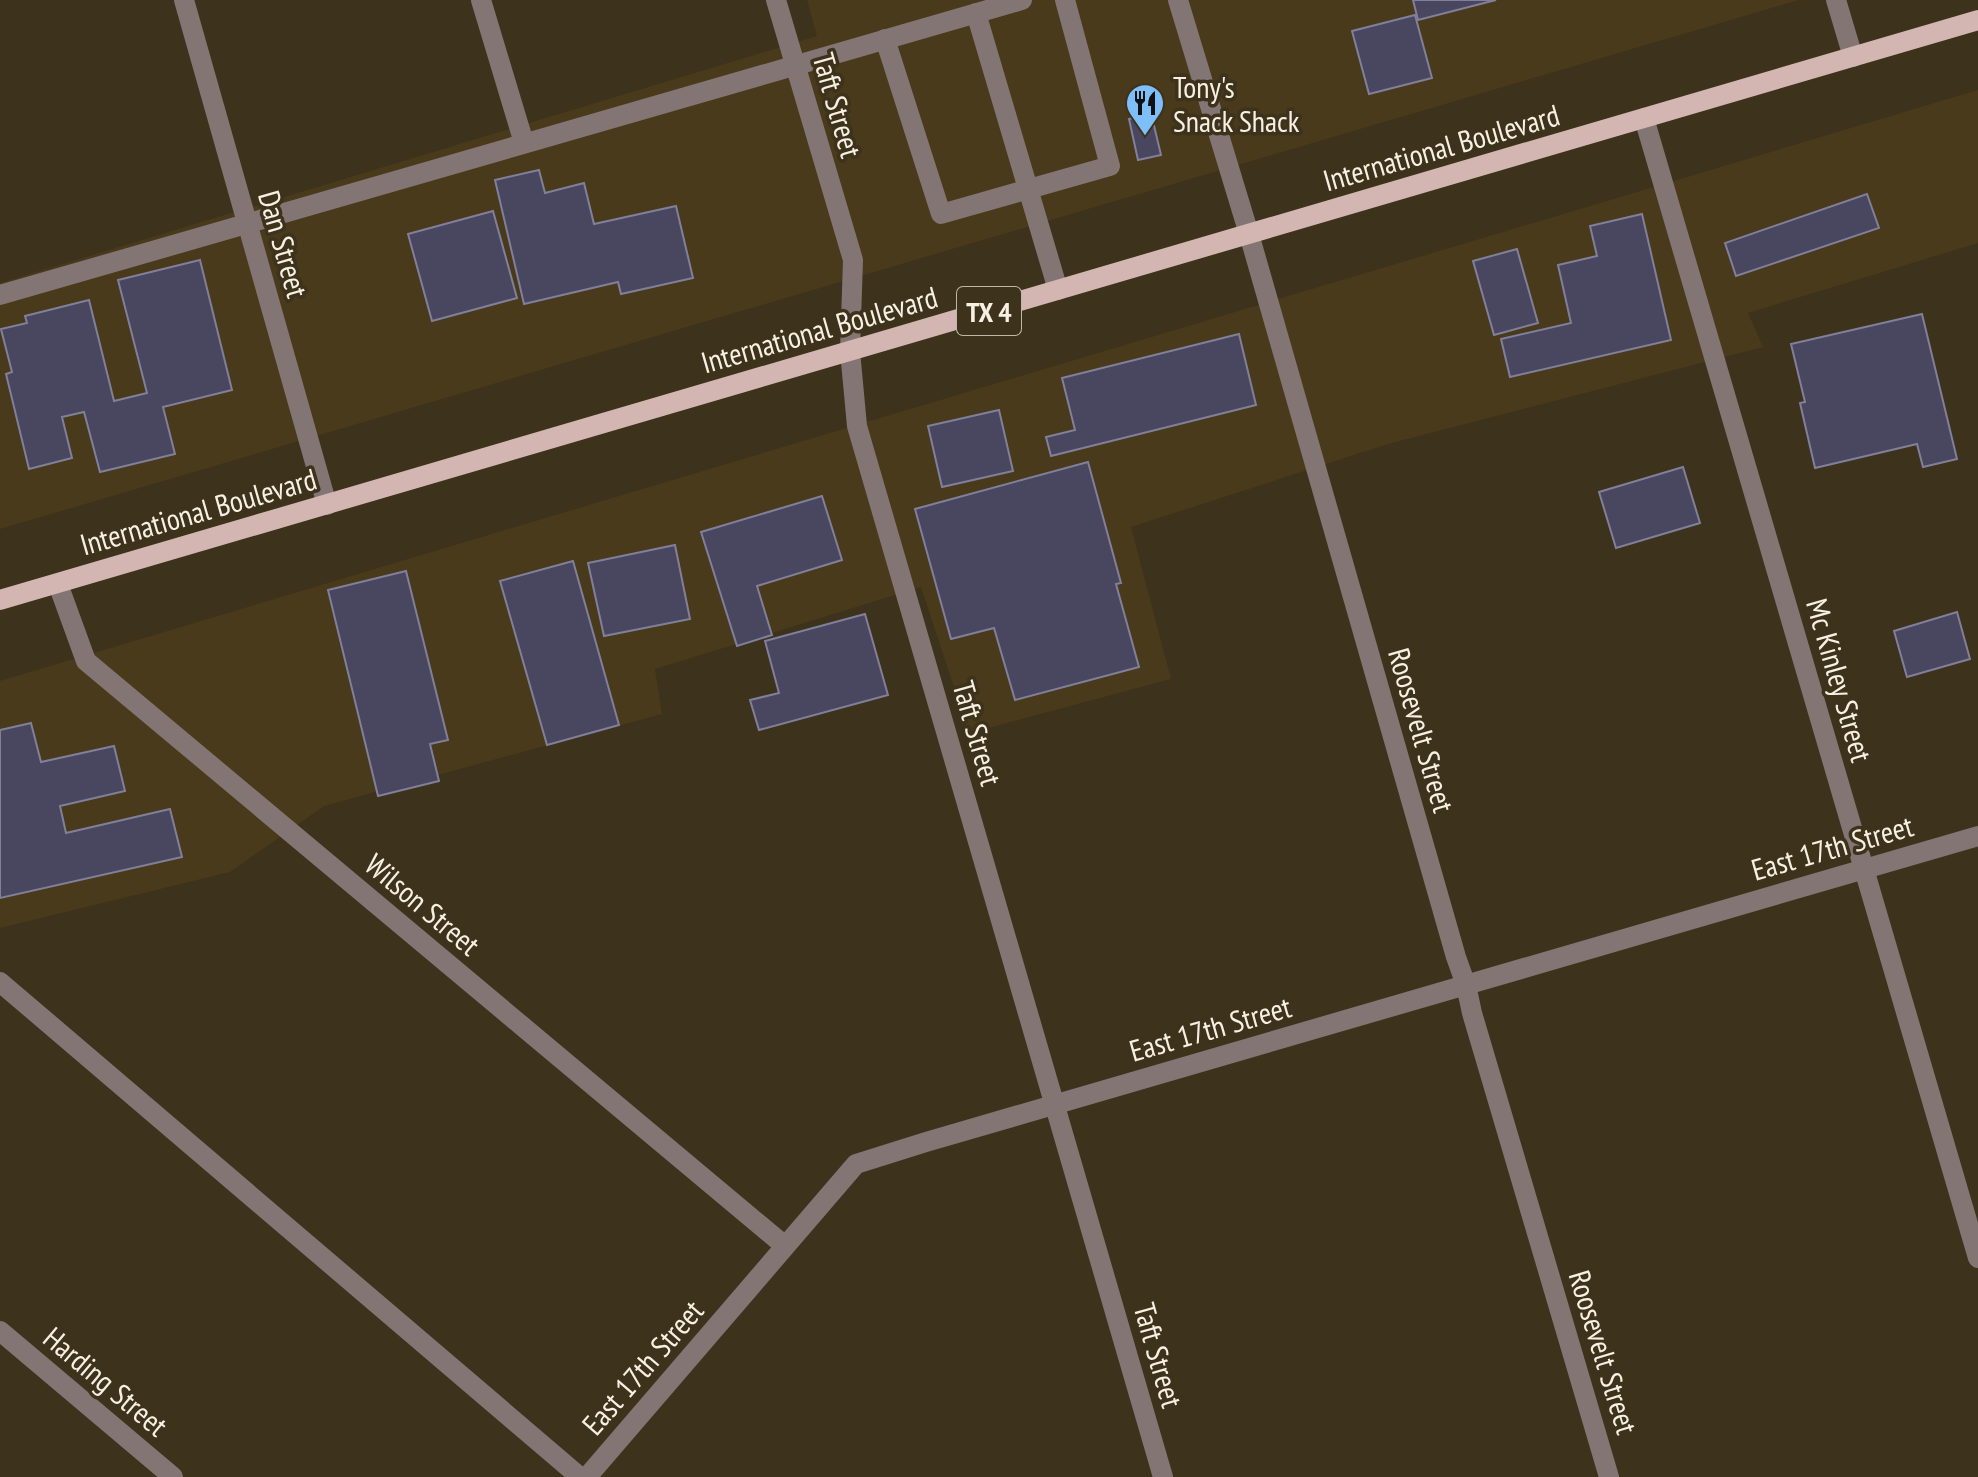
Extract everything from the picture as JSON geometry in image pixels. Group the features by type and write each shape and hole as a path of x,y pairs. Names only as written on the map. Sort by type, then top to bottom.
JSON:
{"main road":[{"name":"International Boulevard","path":"0,600 1978,20"}],"street":[{"name":"Dan Street","path":"184,0 327,505"},
{"path":"481,0 524,143"},
{"name":"Taft Street","path":"776,0 853,260 850,351 857,426 1163,1477"},
{"path":"0,295 1022,0"},
{"path":"885,39 941,214 1110,166 1065,0"},
{"name":"Roosevelt Street","path":"1178,0 1249,234 1472,1013 1609,1477"},
{"path":"1836,0 1853,57"},
{"path":"976,13 1058,290"},
{"name":"Mc Kinley Street","path":"1644,118 1978,1258"},
{"name":"Wilson Street","path":"58,584 86,661 785,1246"},
{"name":"East 17th Street","path":"587,1477 856,1164 1978,836"},
{"path":"0,982 580,1477"},
{"name":"Harding Street","path":"0,1331 173,1477"}],"shaded area":[{"path":"807,0 1799,0 0,529 0,283 817,36"},
{"path":"1978,90 1978,243 1748,313 1763,347 1388,444 1131,527 1171,679 969,733 921,587 655,669 662,714 324,806 230,872 0,928 0,681"}],"building":[{"path":"1413,0 1496,0 1418,20"},
{"path":"1415,15 1432,78 1369,94 1352,31"},
{"name":"Tony's Snack Shack","path":"1151,113 1161,155 1138,160 1129,119"},
{"path":"539,170 545,193 584,183 594,224 676,206 693,278 621,294 618,282 524,304 495,180"},
{"path":"1867,194 1879,228 1736,276 1725,243"},
{"path":"493,211 517,298 432,321 408,234"},
{"path":"1642,214 1671,340 1510,377 1501,339 1571,323 1558,265 1597,256 1590,226"},
{"path":"1517,249 1538,323 1494,335 1473,261"},
{"path":"200,260 232,390 163,407 175,454 100,472 84,412 62,417 72,458 29,469 6,374 12,372 1,329 27,323 25,316 89,300 114,401 147,393 118,280"},
{"path":"1922,314 1957,459 1923,467 1917,444 1815,468 1800,403 1805,402 1791,344"},
{"path":"1239,334 1256,405 1051,456 1046,437 1075,430 1062,378"},
{"path":"999,410 1013,471 942,487 928,426"},
{"path":"1088,462 1121,583 1116,584 1139,667 1015,700 994,628 951,639 915,509"},
{"path":"1683,467 1700,523 1616,548 1599,492"},
{"path":"822,496 842,560 757,586 772,635 737,646 701,532"},
{"path":"675,545 690,619 604,636 588,563"},
{"path":"573,561 619,725 547,745 500,581"},
{"path":"406,571 448,740 430,744 439,781 378,796 328,590"},
{"path":"1957,612 1970,659 1907,677 1894,631"},
{"path":"865,614 888,695 759,730 750,700 779,693 765,641"},
{"path":"31,723 41,762 114,746 125,791 60,806 66,833 170,809 182,857 0,898 0,730"}],"place":[{"name":"Tony's Snack Shack","path":"1145,137"}]}
